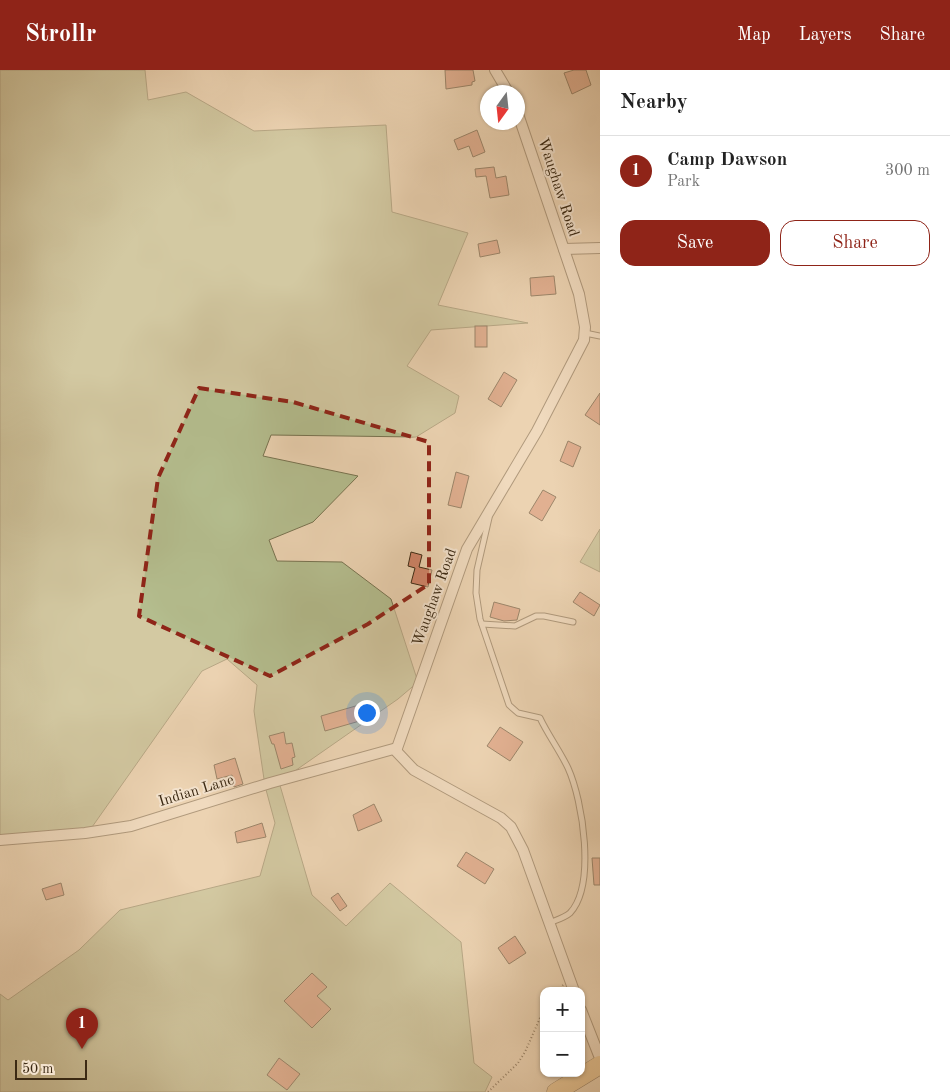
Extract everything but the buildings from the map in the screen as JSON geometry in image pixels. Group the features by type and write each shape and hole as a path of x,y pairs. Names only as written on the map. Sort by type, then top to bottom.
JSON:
{"highway":[{"path":"556,1092 600,1065"}],"street":[{"path":"495,70 504,85"},
{"name":"Waughaw Road","path":"397,748 459,567 562,384 582,346 585,334 582,307 523,130"},
{"path":"564,249 600,248"},
{"path":"397,748 396,752 414,770 501,818 511,827 523,850 572,987"},
{"name":"Indian Lane","path":"0,840 85,833 131,826 270,783 397,748"},
{"path":"585,1020 600,1058"}],"lane":[{"path":"585,334 600,336"},
{"path":"491,509 482,544 476,582 478,611 509,706 518,713 540,718 568,767 580,805 583,884 571,912 563,918 548,923"},
{"path":"482,624 515,626 536,616 573,622"}],"path":[{"path":"488,1092 518,1063 540,1018"}],"highlighted area":[{"path":"199,388 293,402 429,442 429,584 368,624 270,676 139,616 158,478"}],"green space":[{"path":"0,70 145,70 148,100 186,92 254,131 386,125 392,212 468,233 438,305 528,323 431,330 407,366 459,396 455,413 416,437 271,435 263,456 358,476 313,522 269,540 277,561 342,562 391,599 418,682 398,699 279,782 312,895 346,926 390,883 461,942 474,1063 492,1077 485,1092 0,1092 0,994 8,1000 79,950 120,910 260,876 275,823 265,786 254,711 257,685 227,659 202,671 85,837 0,844"},
{"path":"600,529 600,572 580,562"}],"place":[{"name":"Camp Dawson","path":"82,1049"}]}
